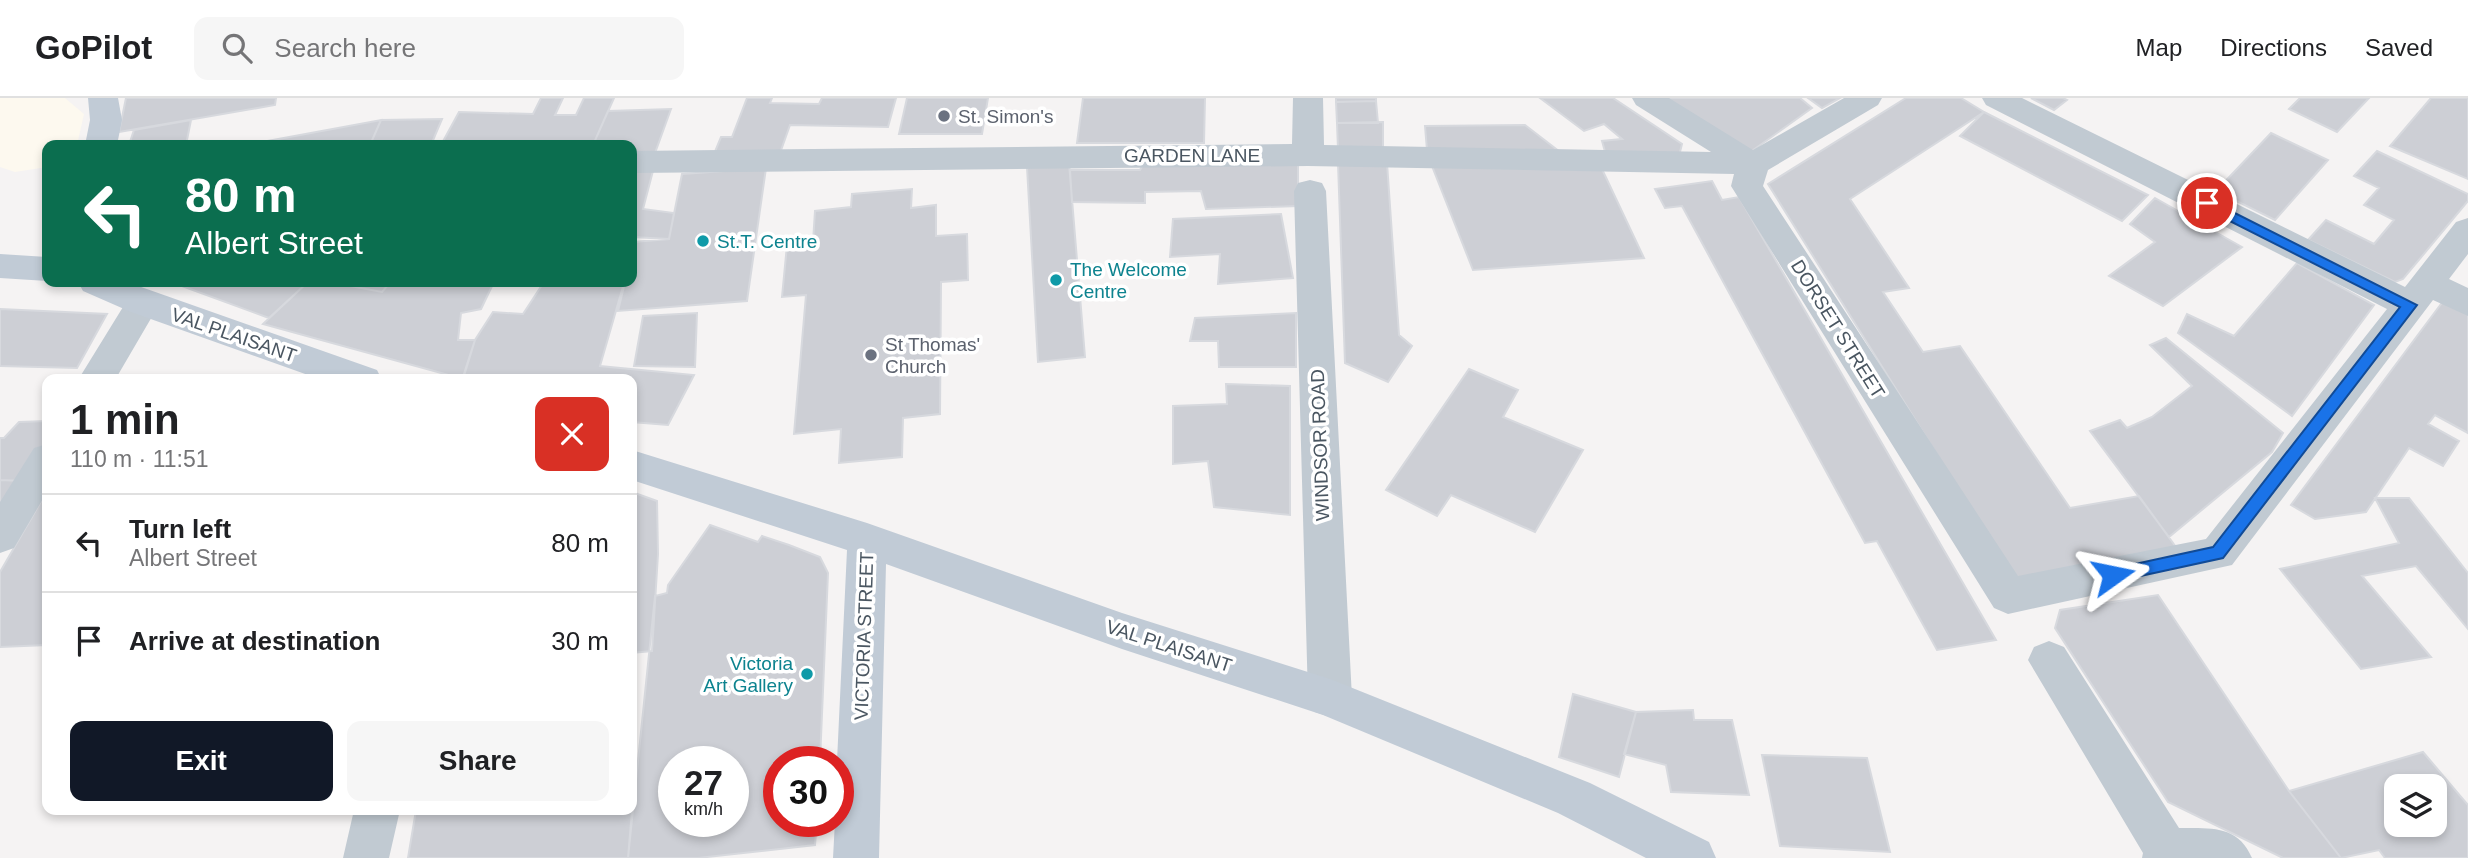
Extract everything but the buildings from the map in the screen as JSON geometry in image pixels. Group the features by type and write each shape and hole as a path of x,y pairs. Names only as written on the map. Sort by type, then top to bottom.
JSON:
{"main road":[{"path":"102,140 106,120 103,98"},
{"path":"0,266 42,270"},
{"name":"VAL PLAISANT","path":"107,287 143,303 347,374"},
{"name":"VAL PLAISANT","path":"637,467 867,540 1122,631 1330,698 1574,798 1693,858"},
{"name":"VICTORIA STREET","path":"856,858 867,540"}],"street":[{"name":"WINDSOR ROAD","path":"1308,98 1330,698"},
{"path":"1647,98 1753,164 1867,98"},
{"path":"1997,98 2419,294 2468,303"},
{"name":"GARDEN LANE","path":"637,162 1309,173 1753,164"},
{"name":"DORSET STREET","path":"1753,164 1747,186 2008,596 2218,553 2419,294"},
{"path":"2419,294 2468,230"},
{"path":"100,374 143,303"},
{"path":"0,536 42,467"},
{"path":"2049,660 2166,854 2214,850 2230,858"},
{"path":"366,858 376,815"}],"shaded area":[{"path":"0,98 65,98 84,114 78,140 42,140 42,168 15,172 0,167"}],"place":[{"name":"St. Simon's","path":"944,116"},
{"name":"St.T. Centre","path":"703,241"},
{"name":"The Welcome Centre","path":"1056,280"},
{"name":"St Thomas' Church","path":"871,355"},
{"name":"Victoria Art Gallery","path":"807,674"}],"route":[{"path":"2113,575 2218,553 2410,305 2207,203"}]}
